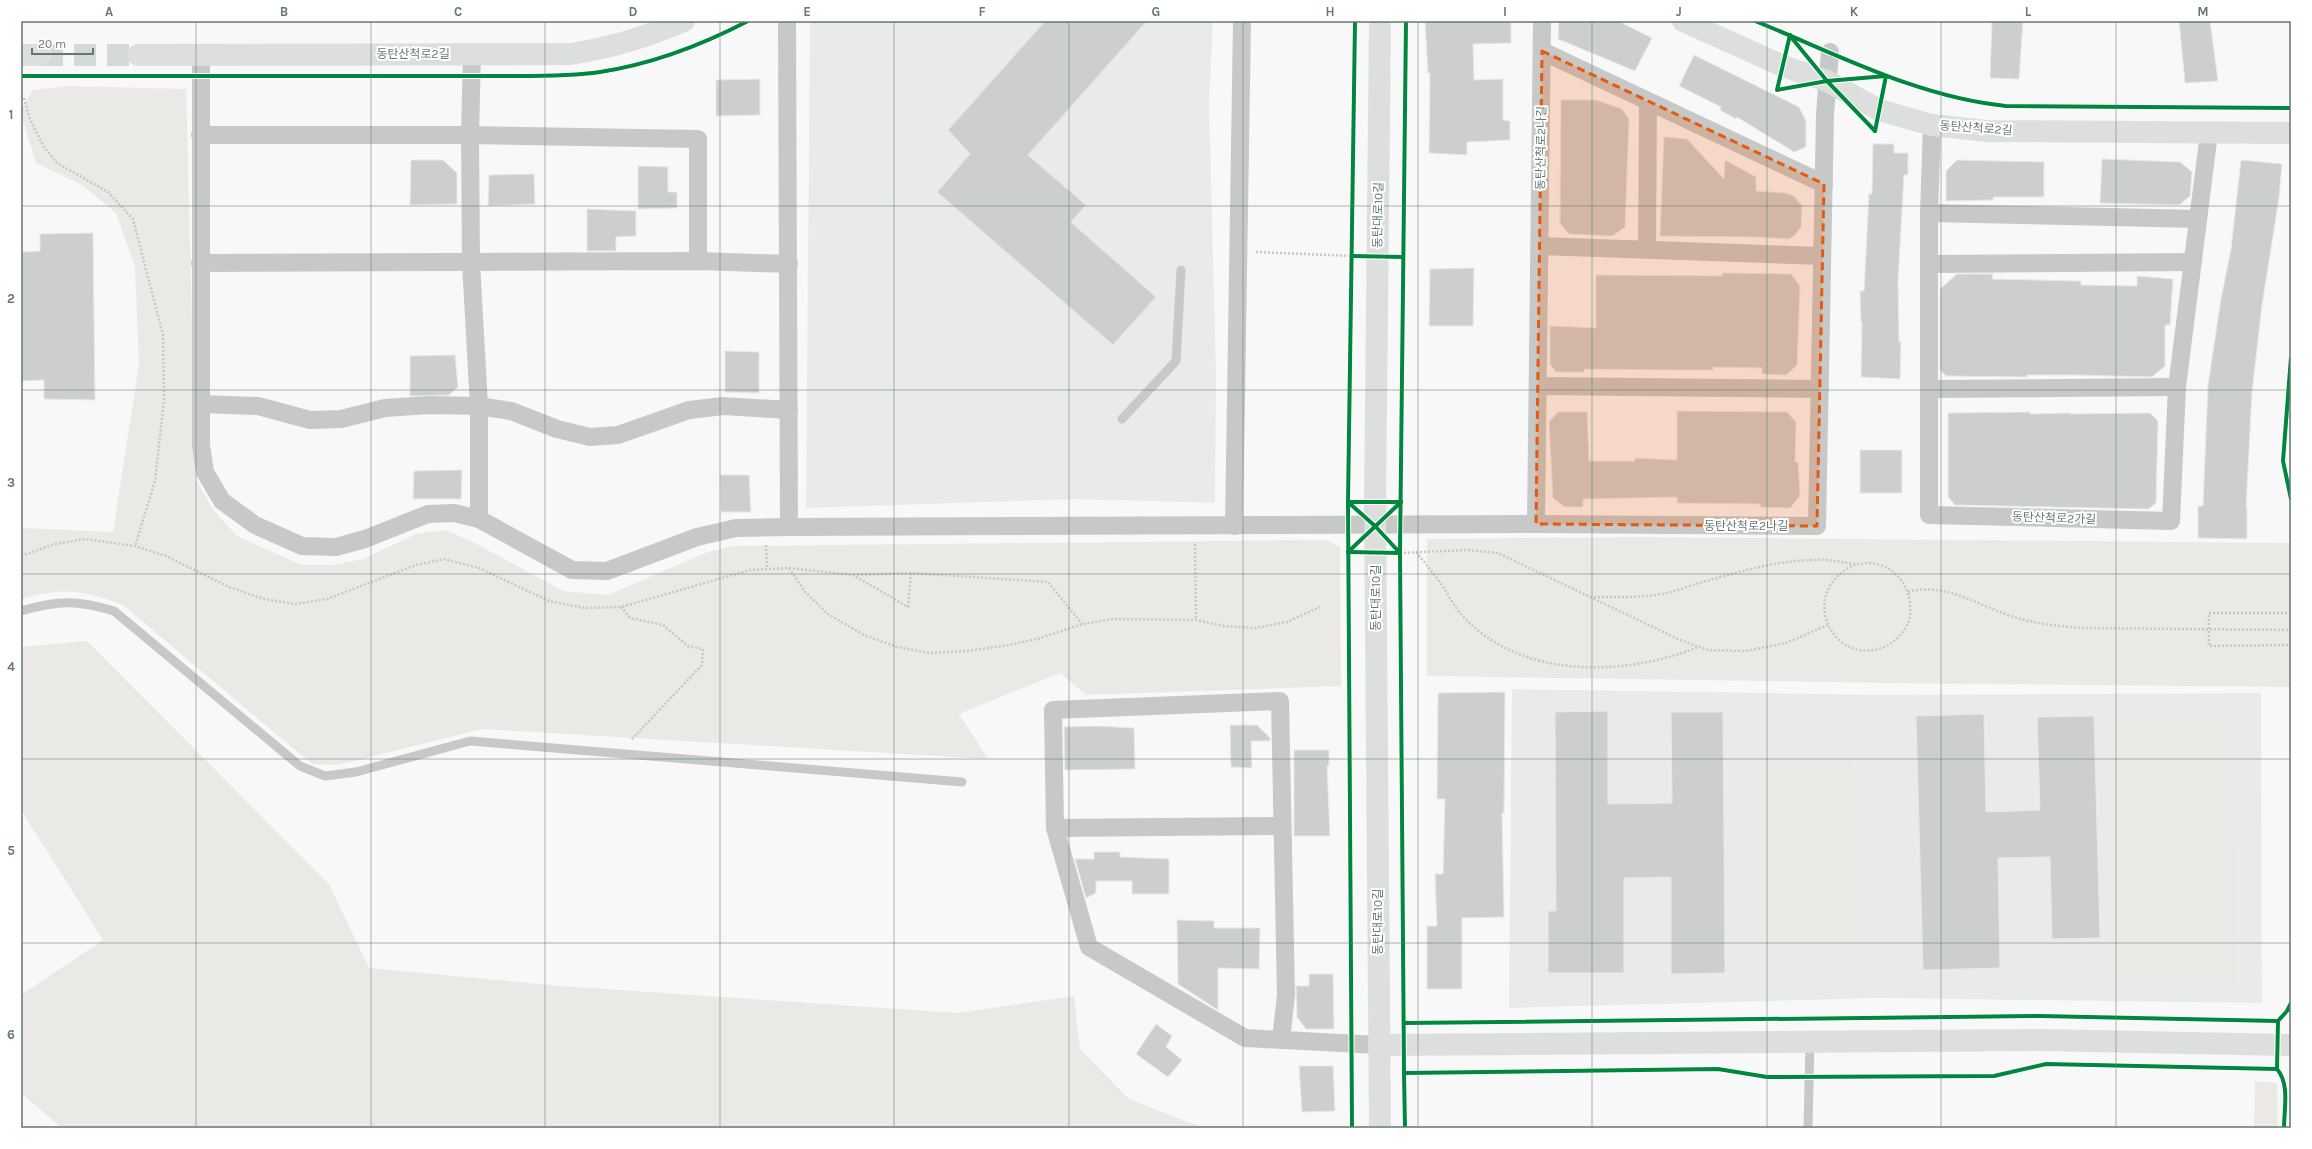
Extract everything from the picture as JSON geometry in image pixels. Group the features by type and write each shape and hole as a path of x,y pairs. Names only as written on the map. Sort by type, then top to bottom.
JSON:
{"street":[{"name":"동탄산척로2길","path":"138,55 571,54 600,49 632,40 684,21"},
{"path":"787,21 789,527"},
{"path":"1234,526 1242,21"},
{"name":"동탄대로10길","path":"1380,21 1375,526 1380,1128"},
{"name":"동탄산척로2나길","path":"1536,524 1542,21"},
{"name":"동탄산척로2길","path":"1683,21 1783,66 1827,81 1879,110 1932,125 1986,131 2291,134"},
{"path":"1542,51 1824,184"},
{"name":"동탄산척로2나길","path":"201,54 201,445 205,472 222,501 256,525 302,546 336,547 365,539 428,514 454,513 479,519 572,570 607,571 697,537 736,528 1401,526 1536,524 1817,526 1822,256 1827,81 1830,52"},
{"path":"472,54 470,135 471,263 479,406 479,519"},
{"path":"1647,250 1648,102"},
{"name":"동탄산척로2가길","path":"1932,125 1929,213 1928,515 2171,521 2177,386 2209,133"},
{"path":"200,135 470,135 698,139 698,261"},
{"path":"1929,213 2198,219"},
{"path":"1540,246 1822,256"},
{"path":"200,262 471,263 698,261 789,264"},
{"path":"1929,264 2193,262"},
{"path":"1538,386 1820,389"},
{"path":"1928,389 2177,386"},
{"path":"201,404 258,406 310,420 341,419 385,408 429,405 479,406 511,411 557,430 590,437 618,435 660,419 703,408 723,406 789,410"},
{"path":"1281,1040 1286,995 1280,701 1053,710 1055,828 1089,947 1245,1038 1281,1040 1379,1045 2042,1040 2291,1046"},
{"path":"1055,828 1282,826"}],"lane":[{"path":"1122,419 1176,361 1180,270"},
{"path":"21,611 51,602 86,602 114,611 300,766 325,776 356,772 470,741 962,782"},
{"path":"1810,1041 1810,1128"}],"path":[{"path":"24,98 30,117 44,147 57,163 108,192 133,219 163,335 164,400 155,481 136,546"},
{"path":"1352,248 1352,264"},
{"path":"1238,252 1378,257"},
{"path":"1375,526 1400,553"},
{"path":"1400,561 1401,526"},
{"path":"1195,536 1196,620"},
{"path":"21,556 55,544 84,538 136,546 166,556 229,587 264,599 295,604 327,599 416,565 444,559 479,568 549,601 585,608 622,606 750,570 789,568 853,575 911,572 1048,582 1083,624"},
{"path":"766,541 767,569"},
{"path":"1375,553 1468,550 1498,554 1708,650 1746,651 1786,644 1828,625"},
{"path":"1416,552 1431,570 1460,613 1478,629 1510,651 1572,668 1640,665 1673,657 1699,647"},
{"path":"1590,597 1632,597 1663,594 1749,570 1814,560 1882,565 1893,571 1902,580 1908,592 1911,605 1910,618 1904,630 1896,640 1884,647 1871,650 1858,649 1846,645 1835,636 1828,625 1824,613 1824,600 1828,589 1835,578 1844,570 1856,564"},
{"path":"789,568 805,592 828,614 864,634 897,647 929,653 967,651 1037,639 1083,624 1112,619 1196,620 1224,626 1256,628 1287,622 1320,607"},
{"path":"853,575 908,607 911,572"},
{"path":"1908,592 1922,588 1946,592 2016,618 2048,625 2208,630 2291,630"},
{"path":"622,606 630,618 663,625 688,646 703,650 702,665 628,743"},
{"path":"2291,613 2209,613 2208,646 2291,645"}],"highlighted area":[{"path":"1542,51 1824,184 1817,526 1536,524"}],"shaded area":[{"path":"810,21 1213,21 1209,103 1216,373 1215,503 1078,499 806,508"},
{"path":"70,86 186,89 196,480 214,511 237,536 301,565 333,565 363,559 416,534 446,530 473,542 563,591 608,595 705,553 732,546 1327,540 1340,547 1341,686 1086,695 1060,673 959,714 988,759 482,729 338,765 312,764 123,605 96,596 72,592 49,593 21,599 21,528 113,532 139,364 135,267 116,213 82,185 36,163 21,115 21,110 33,90"},
{"path":"1639,537 2291,543 2291,687 1427,676 1427,539"},
{"path":"87,641 329,884 369,968 560,986 957,1013 1074,996 1080,1049 1129,1099 1203,1128 62,1128 21,1093 21,995 103,940 21,810 21,647"},
{"path":"1512,689 1880,695 2261,693 2262,1003 1877,998 1509,1008"},
{"path":"2232,719 2235,983 2107,985 2104,720"},
{"path":"1853,762 1855,950 1753,951 1752,763"},
{"path":"2255,1081 2277,1083 2278,1128 2254,1128"}],"building":[{"path":"1045,21 1147,21 1028,155 1086,205 1071,222 1156,297 1113,345 937,192 970,154 948,130"},
{"path":"1425,21 1511,21 1511,43 1473,44 1474,80 1503,79 1503,120 1510,121 1510,140 1467,142 1467,155 1429,153 1430,73 1428,73"},
{"path":"1559,21 1618,21 1652,38 1635,71 1558,39"},
{"path":"1992,21 2023,21 2019,79 1990,78"},
{"path":"2179,21 2210,21 2218,81 2185,83"},
{"path":"1694,55 1799,107 1806,121 1806,147 1794,152 1737,117 1736,119 1720,110 1721,107 1679,86"},
{"path":"760,79 760,115 716,116 716,80"},
{"path":"1561,100 1596,100 1622,109 1629,119 1625,227 1612,236 1569,234 1560,223"},
{"path":"1664,137 1687,139 1724,179 1725,160 1756,177 1756,191 1786,193 1794,196 1802,206 1801,227 1795,235 1789,239 1756,237 1660,236"},
{"path":"1873,144 1894,144 1894,153 1908,153 1908,175 1904,175 1898,281 1899,342 1901,342 1900,379 1861,377 1862,322 1860,291 1864,291 1869,194 1872,194"},
{"path":"2102,159 2180,162 2192,172 2190,196 2179,205 2100,203"},
{"path":"411,160 443,160 457,173 457,204 410,205"},
{"path":"1957,160 2044,162 2044,197 1993,197 1993,200 1946,201 1946,171"},
{"path":"2241,160 2282,164 2279,198 2262,305 2252,392 2246,507 2247,539 2198,538 2198,506 2203,506 2208,385 2221,299 2231,249"},
{"path":"638,166 668,167 668,192 677,192 677,208 638,209"},
{"path":"534,174 535,204 488,206 489,175"},
{"path":"587,209 636,211 636,236 616,237 616,251 587,251"},
{"path":"93,233 95,400 44,399 44,380 21,381 22,252 40,251 40,234"},
{"path":"1474,268 1473,326 1429,326 1430,269"},
{"path":"1722,273 1791,274 1800,286 1797,365 1786,375 1762,374 1762,368 1713,367 1713,370 1584,369 1584,372 1556,372 1550,364 1550,326 1596,328 1596,275 1722,276"},
{"path":"1957,274 1993,274 1992,279 2081,281 2081,285 2137,286 2137,276 2173,279 2170,325 2165,325 2165,366 2152,377 2074,375 2027,375 2027,377 1946,376 1940,370 1940,289"},
{"path":"725,351 759,352 759,393 725,392"},
{"path":"455,355 458,387 449,395 410,396 410,356"},
{"path":"1677,411 1787,412 1796,422 1795,462 1798,462 1800,496 1790,508 1760,507 1760,504 1677,503 1677,497 1583,499 1583,507 1565,507 1553,498 1549,422 1558,412 1587,412 1589,461 1635,461 1635,458 1677,460"},
{"path":"2030,412 2030,414 2150,413 2158,421 2156,503 2148,509 1955,505 1948,497 1948,413"},
{"path":"1860,450 1902,450 1902,493 1860,493"},
{"path":"462,470 461,499 413,499 414,471"},
{"path":"720,475 749,475 751,512 721,512"},
{"path":"1505,692 1504,813 1502,813 1504,917 1462,918 1462,989 1427,989 1427,926 1437,926 1435,874 1443,874 1445,799 1437,799 1438,693"},
{"path":"1608,711 1608,804 1672,803 1671,712 1723,712 1725,973 1671,974 1671,877 1624,878 1624,973 1548,973 1548,911 1556,911 1555,712"},
{"path":"1984,714 1986,812 2040,810 2037,717 2094,716 2100,938 2052,939 2050,857 1998,858 2000,968 1923,970 1916,716"},
{"path":"1230,725 1257,725 1270,738 1270,741 1251,741 1252,768 1231,767"},
{"path":"1098,726 1134,728 1135,769 1065,770 1064,727"},
{"path":"1294,750 1329,750 1329,766 1327,766 1330,836 1294,836"},
{"path":"1094,852 1120,852 1120,857 1169,859 1169,894 1132,894 1132,881 1096,881 1096,893 1086,898 1075,859 1094,859"},
{"path":"1177,920 1214,921 1214,928 1260,928 1259,969 1218,968 1218,1010 1178,984"},
{"path":"1309,974 1333,974 1334,1029 1306,1029 1297,1017 1296,986 1309,986"},
{"path":"1156,1024 1172,1036 1166,1047 1182,1060 1168,1077 1136,1054"},
{"path":"1299,1066 1333,1066 1335,1111 1302,1112"}],"tunnel":[{"path":"41,55 138,55"}],"cycle path":[{"path":"21,76 559,76 600,72 658,59 695,46 748,21"},
{"path":"1352,1128 1348,502 1355,21"},
{"path":"1404,1073 1400,553 1406,21"},
{"path":"1755,21 1847,60 1909,84 1941,94 1973,101 2006,106 2291,108"},
{"path":"1790,35 1777,90 1827,81 1886,76 1875,131"},
{"path":"1791,37 1827,81 1875,131"},
{"path":"1352,256 1403,257"},
{"path":"2291,357 2283,461 2291,499"},
{"path":"1348,502 1375,526 1400,553"},
{"path":"1348,502 1401,502"},
{"path":"1348,552 1401,502"},
{"path":"1348,552 1400,553"},
{"path":"2277,1069 2278,1021 2287,1011 2291,1003"},
{"path":"1404,1023 2040,1016 2278,1021"},
{"path":"1405,1128 1404,1073 1718,1069 1767,1077 1994,1076 2046,1064 2277,1069 2284,1082 2285,1089 2284,1128"}]}
